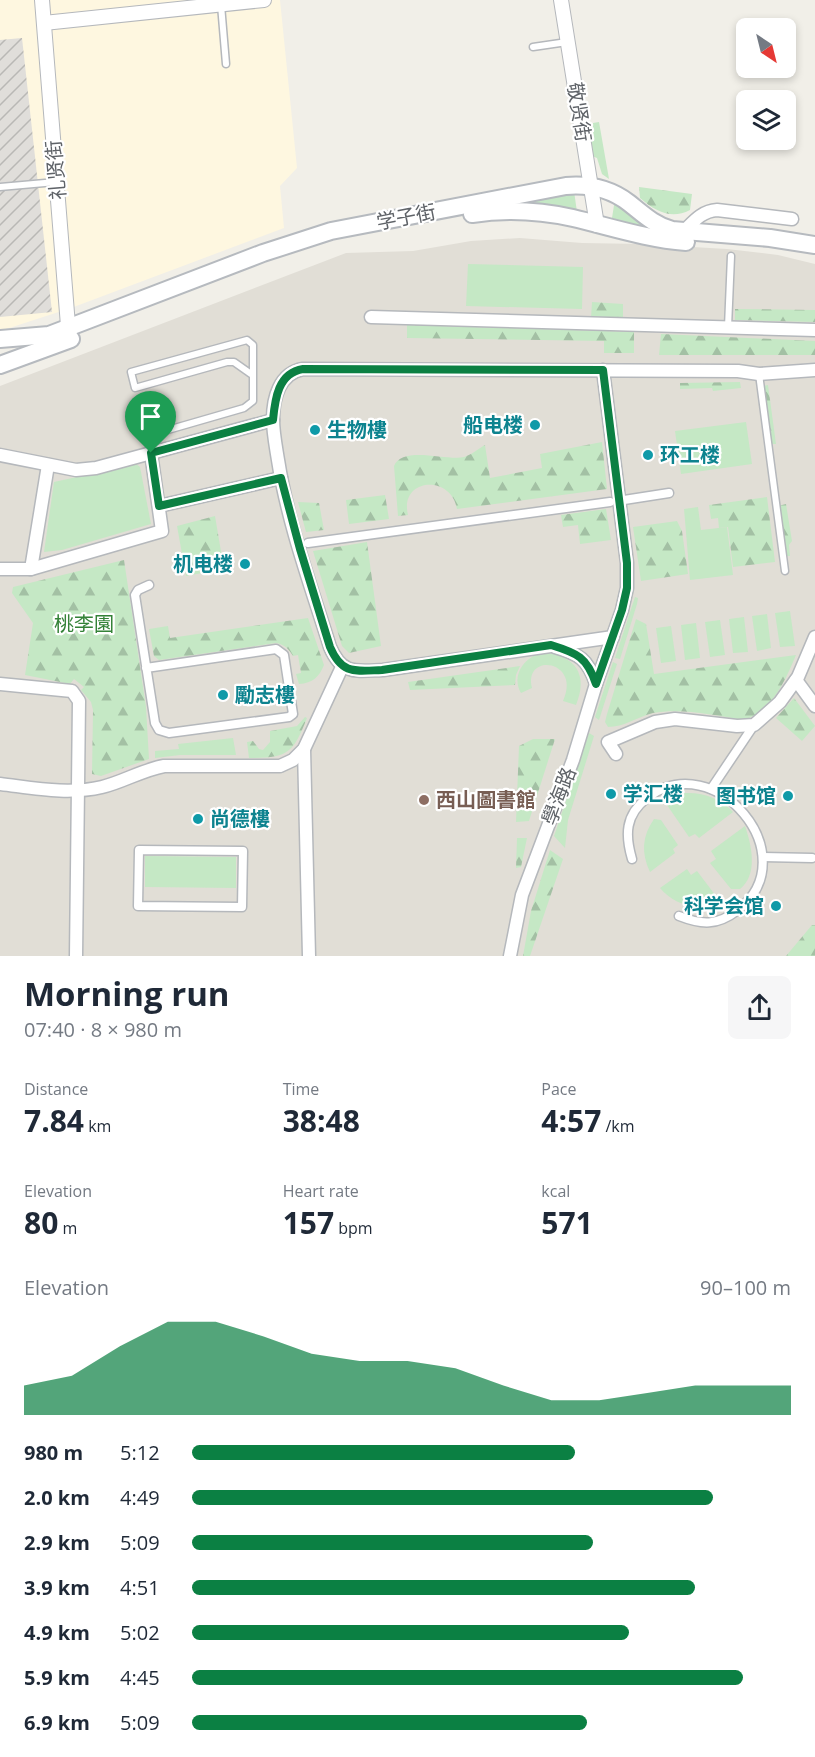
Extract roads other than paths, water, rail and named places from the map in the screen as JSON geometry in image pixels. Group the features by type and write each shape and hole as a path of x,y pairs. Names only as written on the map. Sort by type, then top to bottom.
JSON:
{"main road":[{"name":"学子街","path":"0,365 51,341 262,254 331,231 567,186 591,186 607,191 627,201 659,226 684,231 770,238 815,245"},
{"name":"学子街","path":"69,334 273,260 338,240 488,212 528,213 572,218 659,239 768,248 815,256"},
{"name":"学子街","path":"0,339 51,341"},
{"path":"0,347 51,341"},
{"path":"0,358 51,341"}],"street":[{"name":"礼贤街","path":"42,0 69,334"},
{"path":"44,23 264,0"},
{"name":"敬贤街","path":"561,0 597,225"},
{"path":"684,231 708,211 717,210 792,219"},
{"path":"371,317 815,330"},
{"path":"613,637 382,670 355,671 342,667 330,647 281,478 273,420 275,401 283,380 293,372 303,369 738,370 759,374 815,370"},
{"name":"學海路","path":"510,956 522,895 573,760 622,610 627,588 627,563 603,370"},
{"path":"0,455 76,470 96,468 273,420"},
{"path":"0,568 31,569 162,531 151,453"},
{"path":"31,569 48,465"},
{"path":"159,506 281,478"},
{"path":"624,500 669,493"},
{"path":"308,543 610,502"},
{"path":"146,668 276,649 284,655 292,714 289,717 169,734 163,732 155,723 146,668 135,594 148,585"},
{"path":"711,789 753,725 780,702 796,680 815,637"},
{"path":"551,645 576,653 591,669 596,684"},
{"path":"0,784 70,791 103,786 151,768 164,766 280,766 293,760 304,749 342,667"},
{"path":"796,680 815,706"},
{"path":"0,684 72,691 79,701 76,956"},
{"path":"616,754 609,742 655,722 675,719 737,726 753,725"},
{"path":"304,749 309,956"},
{"path":"632,859 626,840 628,826 634,812 646,799 662,789 679,785 696,785 711,789 738,805 756,832 762,857 762,872 758,887 750,899 722,920 695,923 679,916"},
{"path":"139,850 243,851 242,907 138,906 139,850"},
{"path":"762,857 812,858"}],"lane":[{"path":"220,4 226,64"},
{"path":"533,47 567,42"},
{"path":"0,187 57,182"},
{"path":"728,327 731,256"},
{"path":"151,453 147,436 249,405 254,397 251,374 253,345 247,340 131,372 135,388 227,362 234,362 251,374"},
{"path":"759,374 785,571"}],"place":[{"name":"船电楼","path":"535,425"},
{"name":"生物樓","path":"315,430"},
{"name":"环工楼","path":"648,455"},
{"name":"机电楼","path":"245,564"},
{"name":"勵志樓","path":"223,695"},
{"name":"学汇楼","path":"611,794"},
{"name":"图书馆","path":"788,796"},
{"name":"西山圖書館","path":"424,800"},
{"name":"尚德樓","path":"198,819"},
{"name":"科学会馆","path":"776,906"}],"park label":[{"name":"桃李園","path":"84,624"}]}
